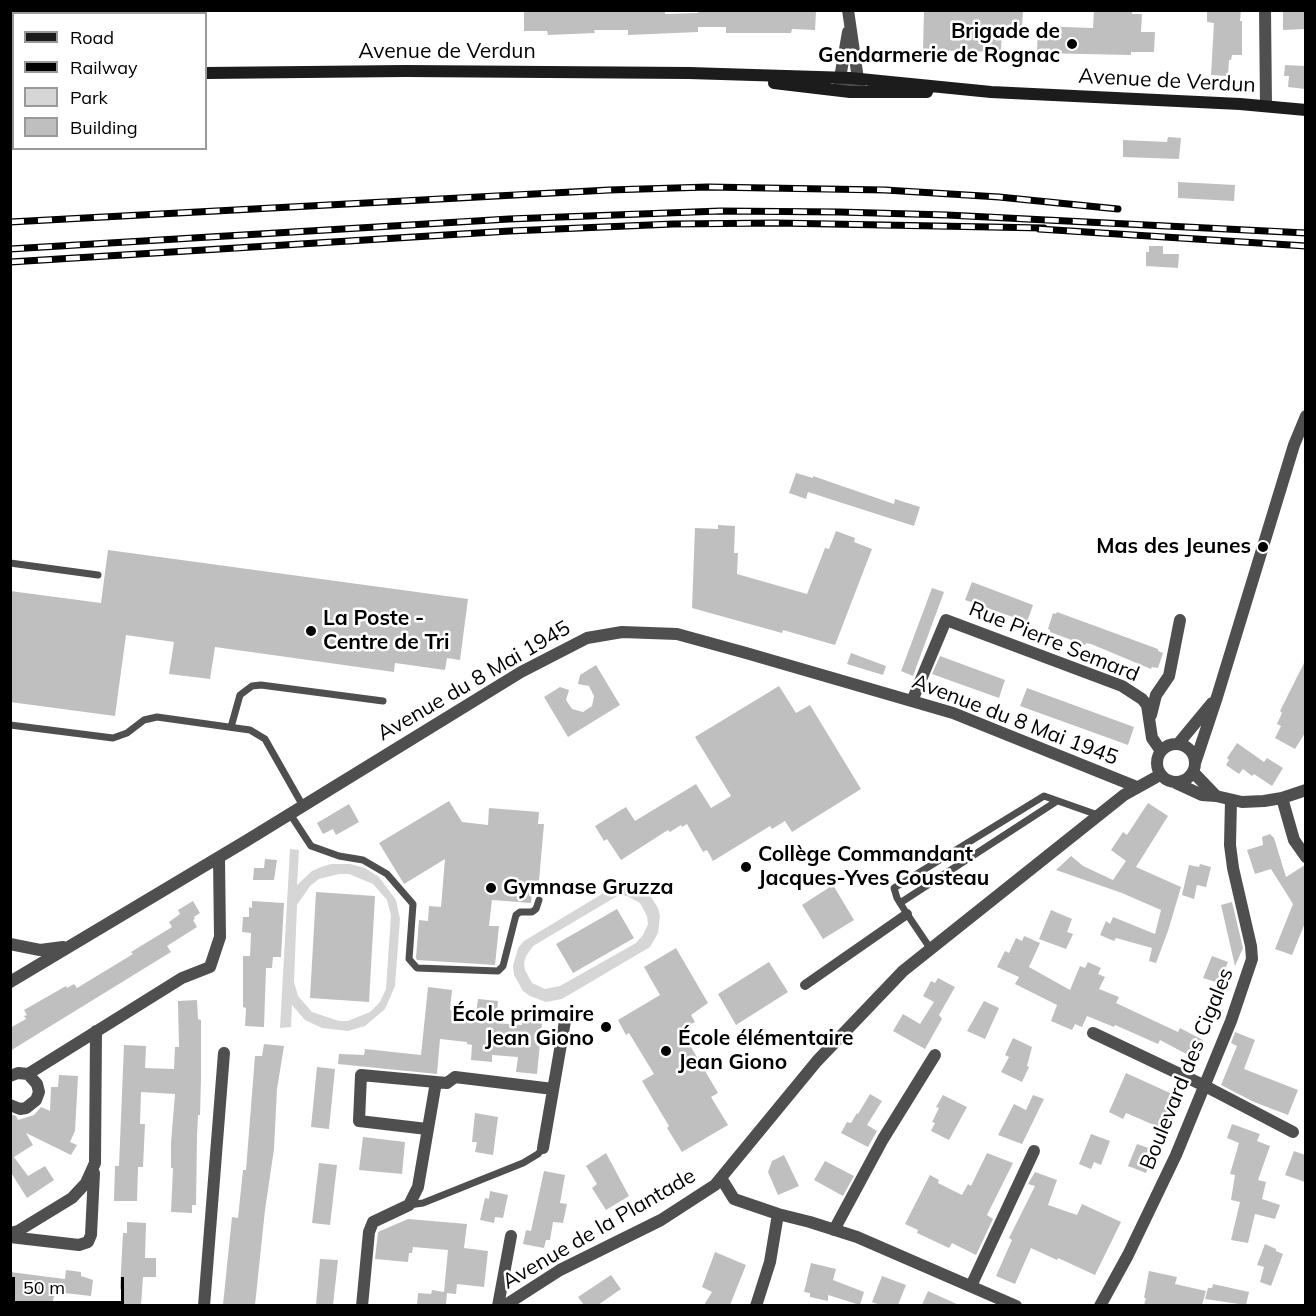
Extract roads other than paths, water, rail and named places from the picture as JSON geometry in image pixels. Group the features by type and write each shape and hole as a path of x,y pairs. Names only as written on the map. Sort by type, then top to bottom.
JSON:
{"main road":[{"name":"Avenue de Verdun","path":"207,73 405,71 689,73"},
{"path":"689,73 840,78 859,82 991,92"},
{"path":"689,73 875,92 991,92"},
{"name":"Avenue de Verdun","path":"991,92 1305,110"}],"street":[{"path":"1264,10 1266,106"},
{"path":"840,78 849,16"},
{"path":"849,16 859,82"},
{"path":"825,88 859,82 875,92"},
{"path":"1176,783 1186,780 1194,767 1294,445 1305,420"},
{"name":"Rue Pierre Semard","path":"912,701 946,620 1122,686 1147,705 1152,738 1161,751"},
{"path":"1150,719 1156,695 1169,676 1180,620"},
{"name":"Avenue du 8 Mai 1945","path":"10,982 219,858 521,672 587,638 622,632 677,634 953,713 1137,787"},
{"path":"1217,698 1178,744 1161,751 1156,760 1160,775 1167,781 1202,795 1242,802 1282,798 1302,792"},
{"path":"1178,744 1188,748 1194,757 1194,767 1216,796"},
{"name":"Avenue de la Plantade","path":"504,1305 560,1270 661,1220 715,1185 817,1061 903,971 1124,795 1160,775"},
{"path":"1282,798 1294,840 1305,857"},
{"name":"Boulevard des Cigales","path":"1100,1305 1176,1155 1231,1021 1251,959 1251,946 1230,845 1231,800"},
{"path":"28,1074 182,978 210,967 220,937 219,858"},
{"path":"805,985 907,914"},
{"path":"10,944 40,950 70,946"},
{"path":"543,1148 565,1021"},
{"path":"10,1235 79,1245 88,1242 92,1235 96,1031"},
{"path":"1093,1033 1205,1086 1293,1132"},
{"path":"204,1305 224,1053"},
{"path":"834,1230 883,1139 935,1055"},
{"path":"10,1076 18,1072 28,1074 38,1084 39,1092 36,1100 26,1108 20,1109 10,1105"},
{"path":"428,1129 359,1121 361,1075 447,1083 455,1077 553,1089"},
{"path":"362,1305 369,1232 373,1222 409,1205 418,1187 436,1082"},
{"path":"971,1286 1034,1151"},
{"path":"10,1235 72,1198 86,1183 94,1163"},
{"path":"721,1178 734,1199 857,1238 1016,1305"},
{"path":"756,1305 770,1262 778,1214"},
{"path":"498,1305 511,1236"}],"lane":[{"path":"10,563 98,575"},
{"path":"231,727 240,695 252,686 261,685 383,700"},
{"path":"10,725 113,738 121,736 151,717 250,730 265,739 303,806"},
{"path":"930,948 900,903 894,888 1044,796 1098,815"},
{"path":"900,903 1057,801"},
{"path":"290,814 311,846 339,856 363,860 387,874 413,904 409,959 417,968 498,971 503,966 516,915 520,912 532,912 536,909 539,900"},
{"path":"409,1205 423,1203 522,1163 538,1154 543,1148"}],"railway":[{"path":"10,222 609,190 708,187 885,190 999,197 1118,209"},
{"path":"10,249 509,219 720,211 947,215 1306,233"},
{"path":"10,262 510,231 673,224 776,223 1044,228"},
{"path":"1039,229 1306,246"}],"place":[{"name":"Brigade de Gendarmerie de Rognac","path":"1072,44"},
{"name":"Mas des Jeunes","path":"1263,547"},
{"name":"La Poste - Centre de Tri","path":"311,631"},
{"name":"Collège Commandant Jacques-Yves Cousteau","path":"746,867"},
{"name":"Gymnase Gruzza","path":"491,888"},
{"name":"École primaire Jean Giono","path":"606,1027"},
{"name":"École élémentaire Jean Giono","path":"666,1051"}]}
